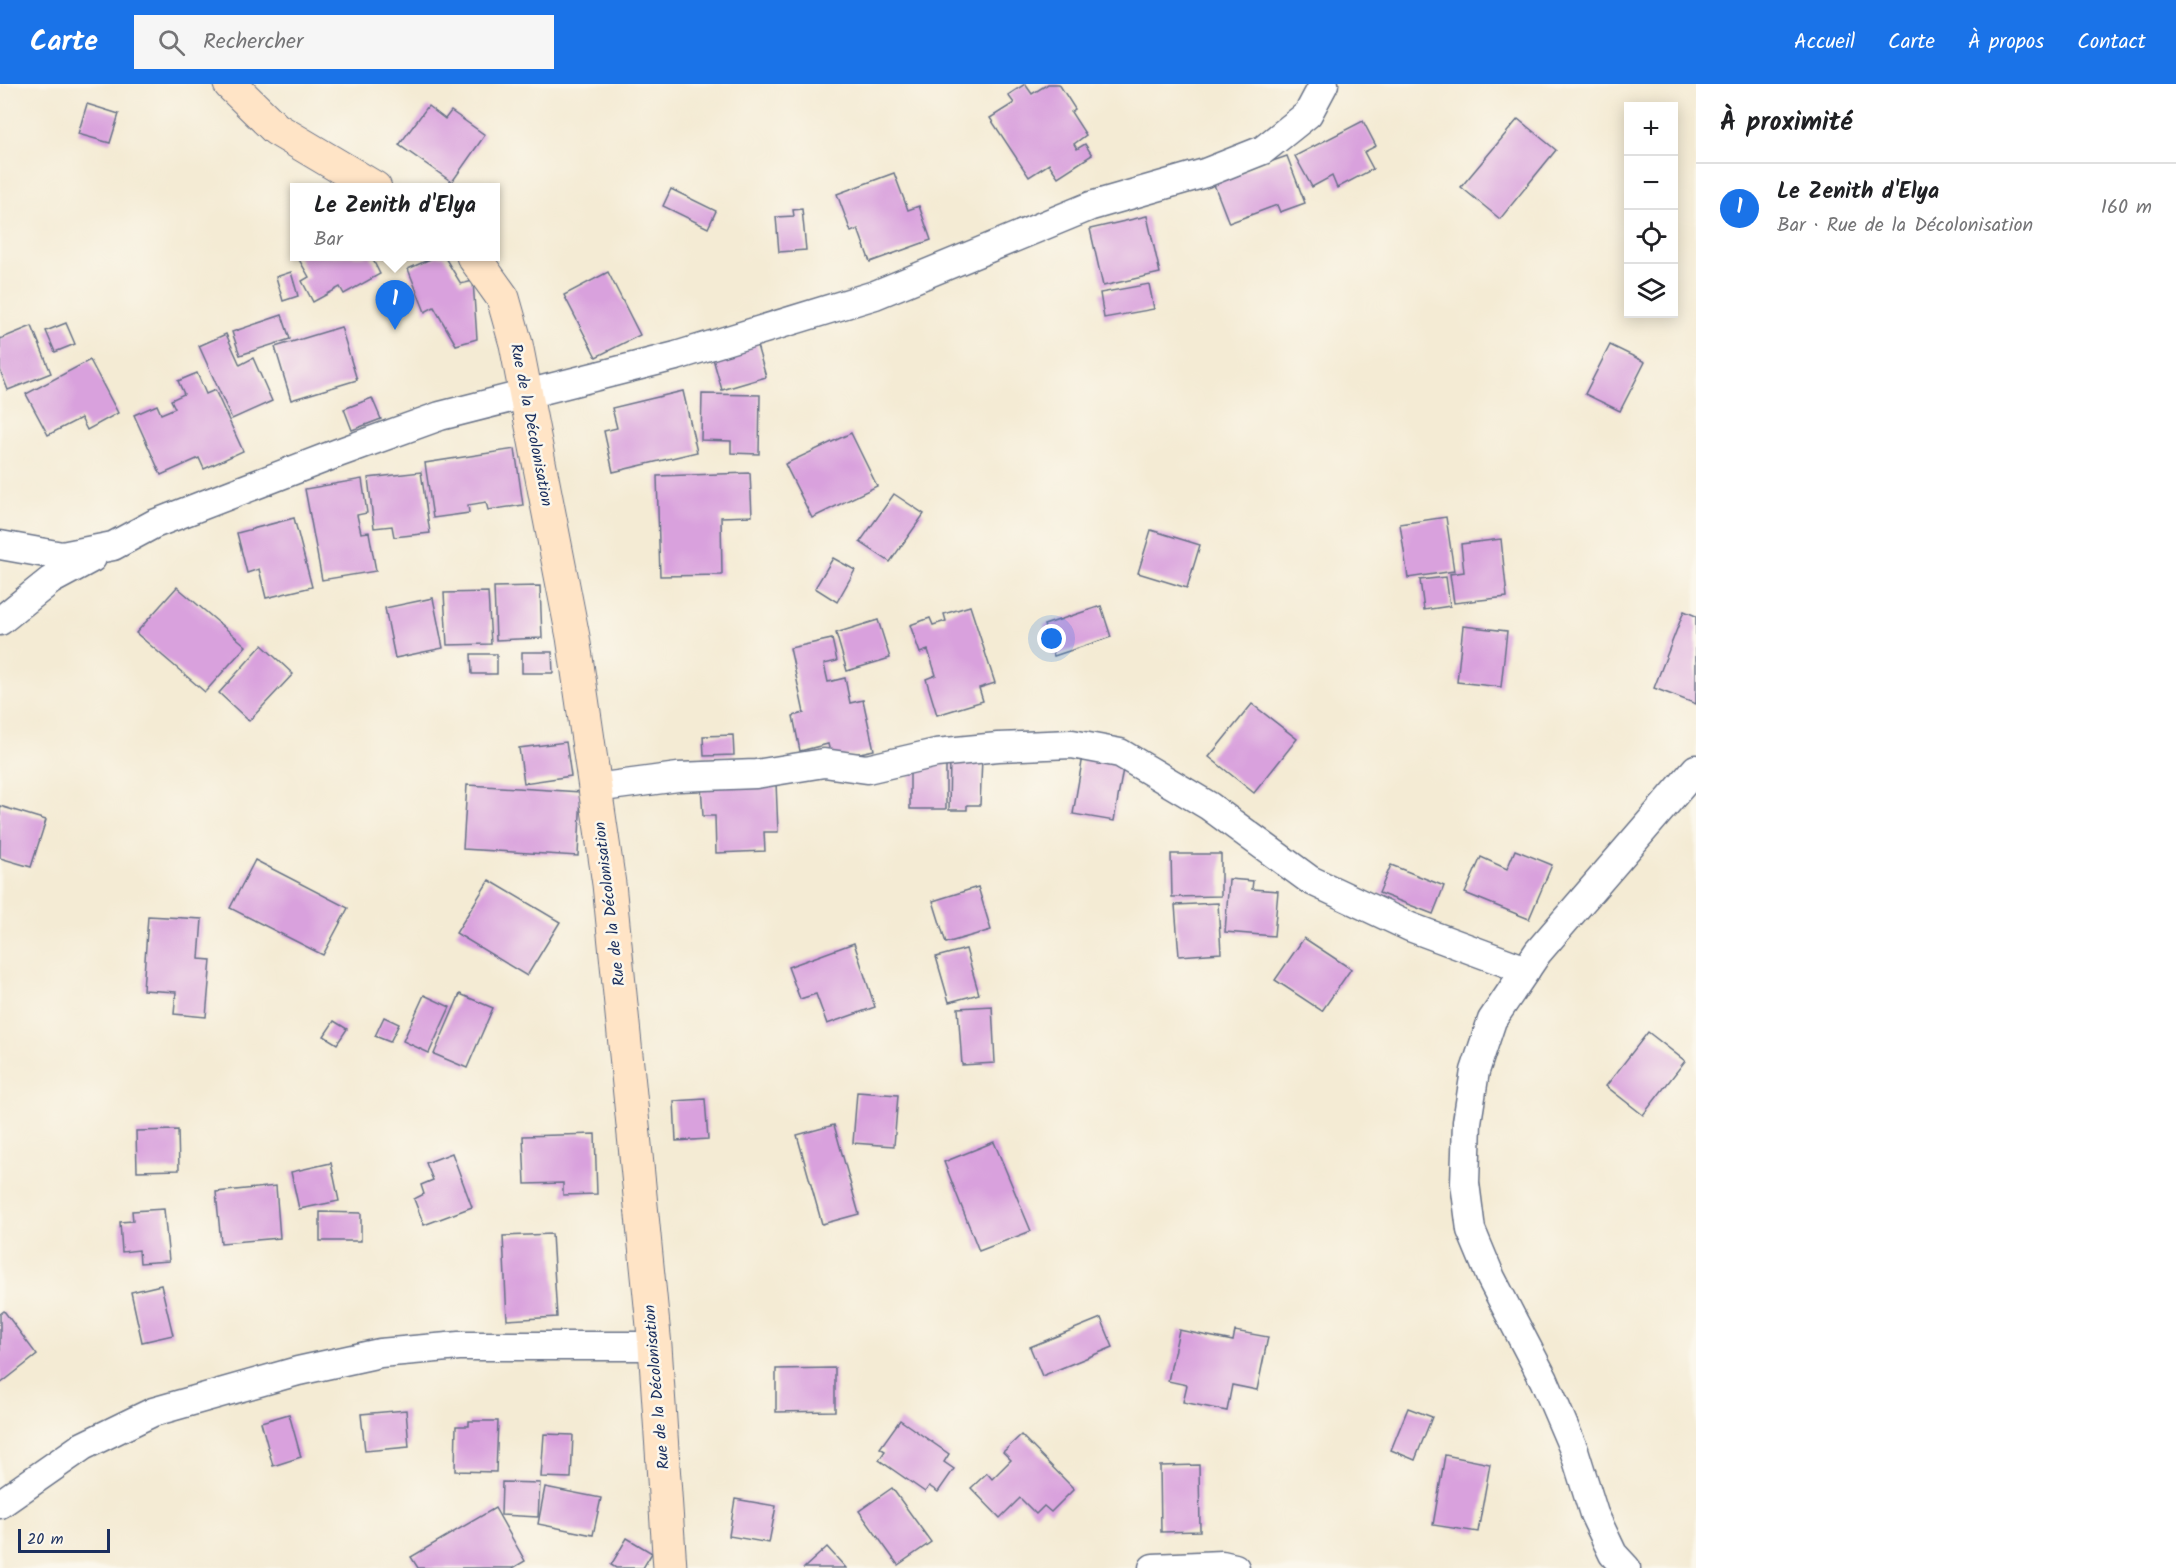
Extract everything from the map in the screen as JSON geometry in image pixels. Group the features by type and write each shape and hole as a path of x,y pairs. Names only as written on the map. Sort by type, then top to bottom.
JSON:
{"street":[{"path":"230,84 276,129 367,183"},
{"path":"0,545 62,556 113,546 154,524 440,416 676,356 875,295 1091,206 1205,173 1263,150 1308,114 1324,84"},
{"name":"Rue de la Décolonisation","path":"477,261 503,298 527,393 573,637 596,788 609,884 655,1346 670,1568"},
{"path":"0,621 51,580 154,524"},
{"path":"596,788 678,777 756,774 824,763 867,769 936,753 998,747 1072,744 1120,753 1209,806 1310,880 1410,927 1526,970"},
{"path":"1626,1568 1613,1554 1594,1514 1574,1450 1544,1380 1491,1278 1472,1230 1465,1183 1467,1122 1475,1071 1492,1020 1526,970 1599,880 1696,769"},
{"path":"0,1504 82,1446 153,1412 298,1371 380,1353 459,1346 655,1346"},
{"path":"1153,1568 1222,1565 1235,1568"}],"building":[{"path":"1025,84 1032,94 1048,84 1059,84 1075,109 1071,112 1086,135 1074,144 1077,149 1085,144 1092,155 1058,177 1049,164 1029,177 990,118 1014,103 1008,95"},
{"path":"87,104 119,114 110,143 78,134"},
{"path":"428,106 445,119 451,111 485,135 452,182 399,145"},
{"path":"1518,119 1556,150 1500,219 1461,187"},
{"path":"1363,121 1376,146 1364,152 1373,169 1337,188 1332,176 1312,187 1295,156"},
{"path":"1287,156 1305,203 1280,212 1277,205 1229,223 1213,182"},
{"path":"894,173 908,210 919,206 931,240 870,262 858,229 851,232 837,194"},
{"path":"671,189 716,211 708,228 663,206"},
{"path":"802,209 806,250 779,252 776,217 794,216 793,210"},
{"path":"1147,216 1160,273 1103,286 1090,229"},
{"path":"300,261 374,261 380,274 344,294 340,287 313,302 302,281 309,277"},
{"path":"426,261 447,261 461,284 473,281 477,339 456,345 434,307 425,312 408,269"},
{"path":"291,272 298,296 283,301 276,277"},
{"path":"608,272 640,335 596,357 564,295"},
{"path":"1149,284 1154,309 1104,318 1100,293"},
{"path":"282,315 290,339 240,355 232,332"},
{"path":"66,323 75,344 55,352 46,331"},
{"path":"32,326 51,373 8,390 0,370 0,339"},
{"path":"341,327 357,380 291,400 275,347"},
{"path":"226,334 240,365 253,358 272,401 232,419 199,346"},
{"path":"756,342 766,377 722,390 712,355"},
{"path":"1610,345 1645,362 1620,411 1585,394"},
{"path":"90,360 118,413 87,430 81,418 48,435 26,394"},
{"path":"197,373 206,394 215,390 243,451 204,469 199,458 161,475 134,415 157,405 161,414 175,408 171,400 184,394 178,381"},
{"path":"683,391 697,452 613,472 604,431 617,428 612,408"},
{"path":"702,394 760,395 759,454 731,453 731,441 701,440"},
{"path":"372,398 381,419 352,430 344,409"},
{"path":"851,433 877,486 812,518 785,464"},
{"path":"515,449 523,505 488,510 486,502 468,505 469,513 433,518 425,463"},
{"path":"421,472 430,533 394,537 392,526 374,528 368,478"},
{"path":"750,473 752,516 721,517 722,575 660,576 657,476"},
{"path":"362,479 367,513 357,515 361,533 369,532 376,571 322,580 305,489"},
{"path":"894,494 924,514 890,562 860,542"},
{"path":"1446,517 1454,571 1408,578 1400,524"},
{"path":"294,518 312,587 266,598 259,569 247,573 237,533"},
{"path":"1151,530 1200,545 1187,588 1138,573"},
{"path":"1501,539 1507,597 1454,603 1450,574 1464,572 1461,544"},
{"path":"833,558 855,570 837,602 815,588"},
{"path":"1446,577 1450,606 1424,610 1420,580"},
{"path":"540,586 542,638 496,640 494,587"},
{"path":"177,587 246,646 205,692 136,633"},
{"path":"488,592 491,644 447,645 444,593"},
{"path":"433,598 443,648 395,658 385,608"},
{"path":"970,606 995,683 979,688 983,701 937,715 926,679 936,675 928,650 920,653 910,625 930,618 933,625 946,621 944,614"},
{"path":"1101,606 1111,637 1054,656 1044,625"},
{"path":"1684,611 1696,616 1696,704 1654,688"},
{"path":"878,620 890,658 847,671 836,633"},
{"path":"1463,626 1507,631 1501,687 1457,682"},
{"path":"832,639 837,661 824,664 828,682 845,678 850,703 863,700 874,750 832,759 828,744 800,751 793,716 804,713 790,648"},
{"path":"262,645 293,674 249,721 219,693"},
{"path":"522,652 552,652 553,673 522,673"},
{"path":"471,654 497,654 497,674 472,674"},
{"path":"1252,704 1297,739 1254,793 1209,757"},
{"path":"733,735 734,755 704,756 703,736"},
{"path":"566,742 571,776 524,783 519,748"},
{"path":"1083,756 1124,763 1114,821 1073,814"},
{"path":"950,757 982,758 980,805 967,805 967,810 949,810"},
{"path":"946,758 946,809 910,809 910,771"},
{"path":"776,782 778,832 764,832 765,851 716,853 715,816 703,816 701,785"},
{"path":"467,785 581,792 578,856 463,849"},
{"path":"0,806 46,820 31,867 0,858"},
{"path":"1515,850 1552,865 1529,919 1465,893 1481,857 1507,869"},
{"path":"1171,854 1221,854 1221,896 1172,897"},
{"path":"255,860 348,908 323,955 230,908"},
{"path":"1391,865 1444,886 1433,914 1379,893"},
{"path":"1229,879 1253,881 1252,889 1278,891 1274,936 1225,932"},
{"path":"489,880 560,922 527,976 456,933"},
{"path":"978,887 991,930 946,943 933,901"},
{"path":"1218,903 1221,953 1179,956 1175,905"},
{"path":"148,916 202,919 199,959 211,960 206,1017 174,1014 176,992 143,990"},
{"path":"1304,938 1351,969 1322,1011 1275,980"},
{"path":"854,943 875,1007 827,1024 816,994 800,999 788,967"},
{"path":"966,949 979,994 949,1002 936,957"},
{"path":"460,994 493,1008 467,1068 434,1054"},
{"path":"424,995 450,1007 429,1053 403,1041"},
{"path":"992,1006 995,1063 962,1065 958,1008"},
{"path":"384,1017 399,1024 390,1042 375,1036"},
{"path":"334,1021 347,1029 337,1044 324,1036"},
{"path":"1648,1032 1685,1061 1643,1115 1606,1086"},
{"path":"857,1092 898,1095 894,1146 853,1143"},
{"path":"705,1099 708,1139 676,1141 674,1101"},
{"path":"834,1125 859,1214 822,1224 797,1135"},
{"path":"178,1130 179,1170 137,1171 136,1131"},
{"path":"595,1134 597,1194 563,1195 563,1183 525,1184 523,1136"},
{"path":"994,1142 1031,1231 979,1251 944,1162"},
{"path":"452,1153 472,1207 424,1225 414,1199 424,1194 421,1185 433,1180 426,1163"},
{"path":"331,1163 339,1201 299,1209 291,1172"},
{"path":"276,1186 280,1238 221,1243 216,1192"},
{"path":"164,1209 169,1261 140,1263 139,1250 122,1252 120,1222 133,1221 132,1211"},
{"path":"320,1212 361,1213 361,1241 320,1241"},
{"path":"552,1234 557,1317 507,1320 503,1236"},
{"path":"161,1285 173,1335 142,1342 131,1292"},
{"path":"4,1311 37,1355 0,1384 0,1314"},
{"path":"1101,1318 1113,1347 1042,1376 1030,1347"},
{"path":"1179,1330 1233,1341 1235,1331 1268,1337 1257,1390 1232,1385 1227,1411 1183,1402 1187,1385 1168,1381"},
{"path":"835,1368 835,1411 776,1412 776,1369"},
{"path":"1408,1408 1432,1417 1415,1460 1391,1450"},
{"path":"406,1410 409,1447 365,1451 361,1414"},
{"path":"289,1414 301,1457 273,1466 261,1422"},
{"path":"900,1420 949,1454 944,1462 954,1469 938,1492 929,1486 925,1492 879,1460 885,1451 880,1448"},
{"path":"469,1421 498,1421 496,1472 455,1471 456,1426 469,1426"},
{"path":"544,1434 573,1435 571,1478 541,1477"},
{"path":"1021,1435 1074,1489 1051,1512 1044,1506 1036,1514 1020,1498 1000,1518 971,1488 987,1473 992,1479 1011,1460 1003,1452"},
{"path":"1445,1455 1490,1464 1478,1532 1433,1525"},
{"path":"1199,1465 1200,1531 1161,1532 1160,1466"},
{"path":"502,1482 540,1483 538,1517 501,1515"},
{"path":"545,1487 601,1498 593,1535 538,1524"},
{"path":"892,1488 931,1542 898,1565 859,1511"},
{"path":"735,1499 776,1506 769,1543 729,1536"},
{"path":"495,1508 525,1561 513,1568 418,1568 411,1557"},
{"path":"627,1538 652,1553 643,1568 616,1568 611,1565"},
{"path":"827,1547 846,1568 804,1568"}],"place":[{"name":"Le Zenith d'Elya","path":"395,330"}]}
